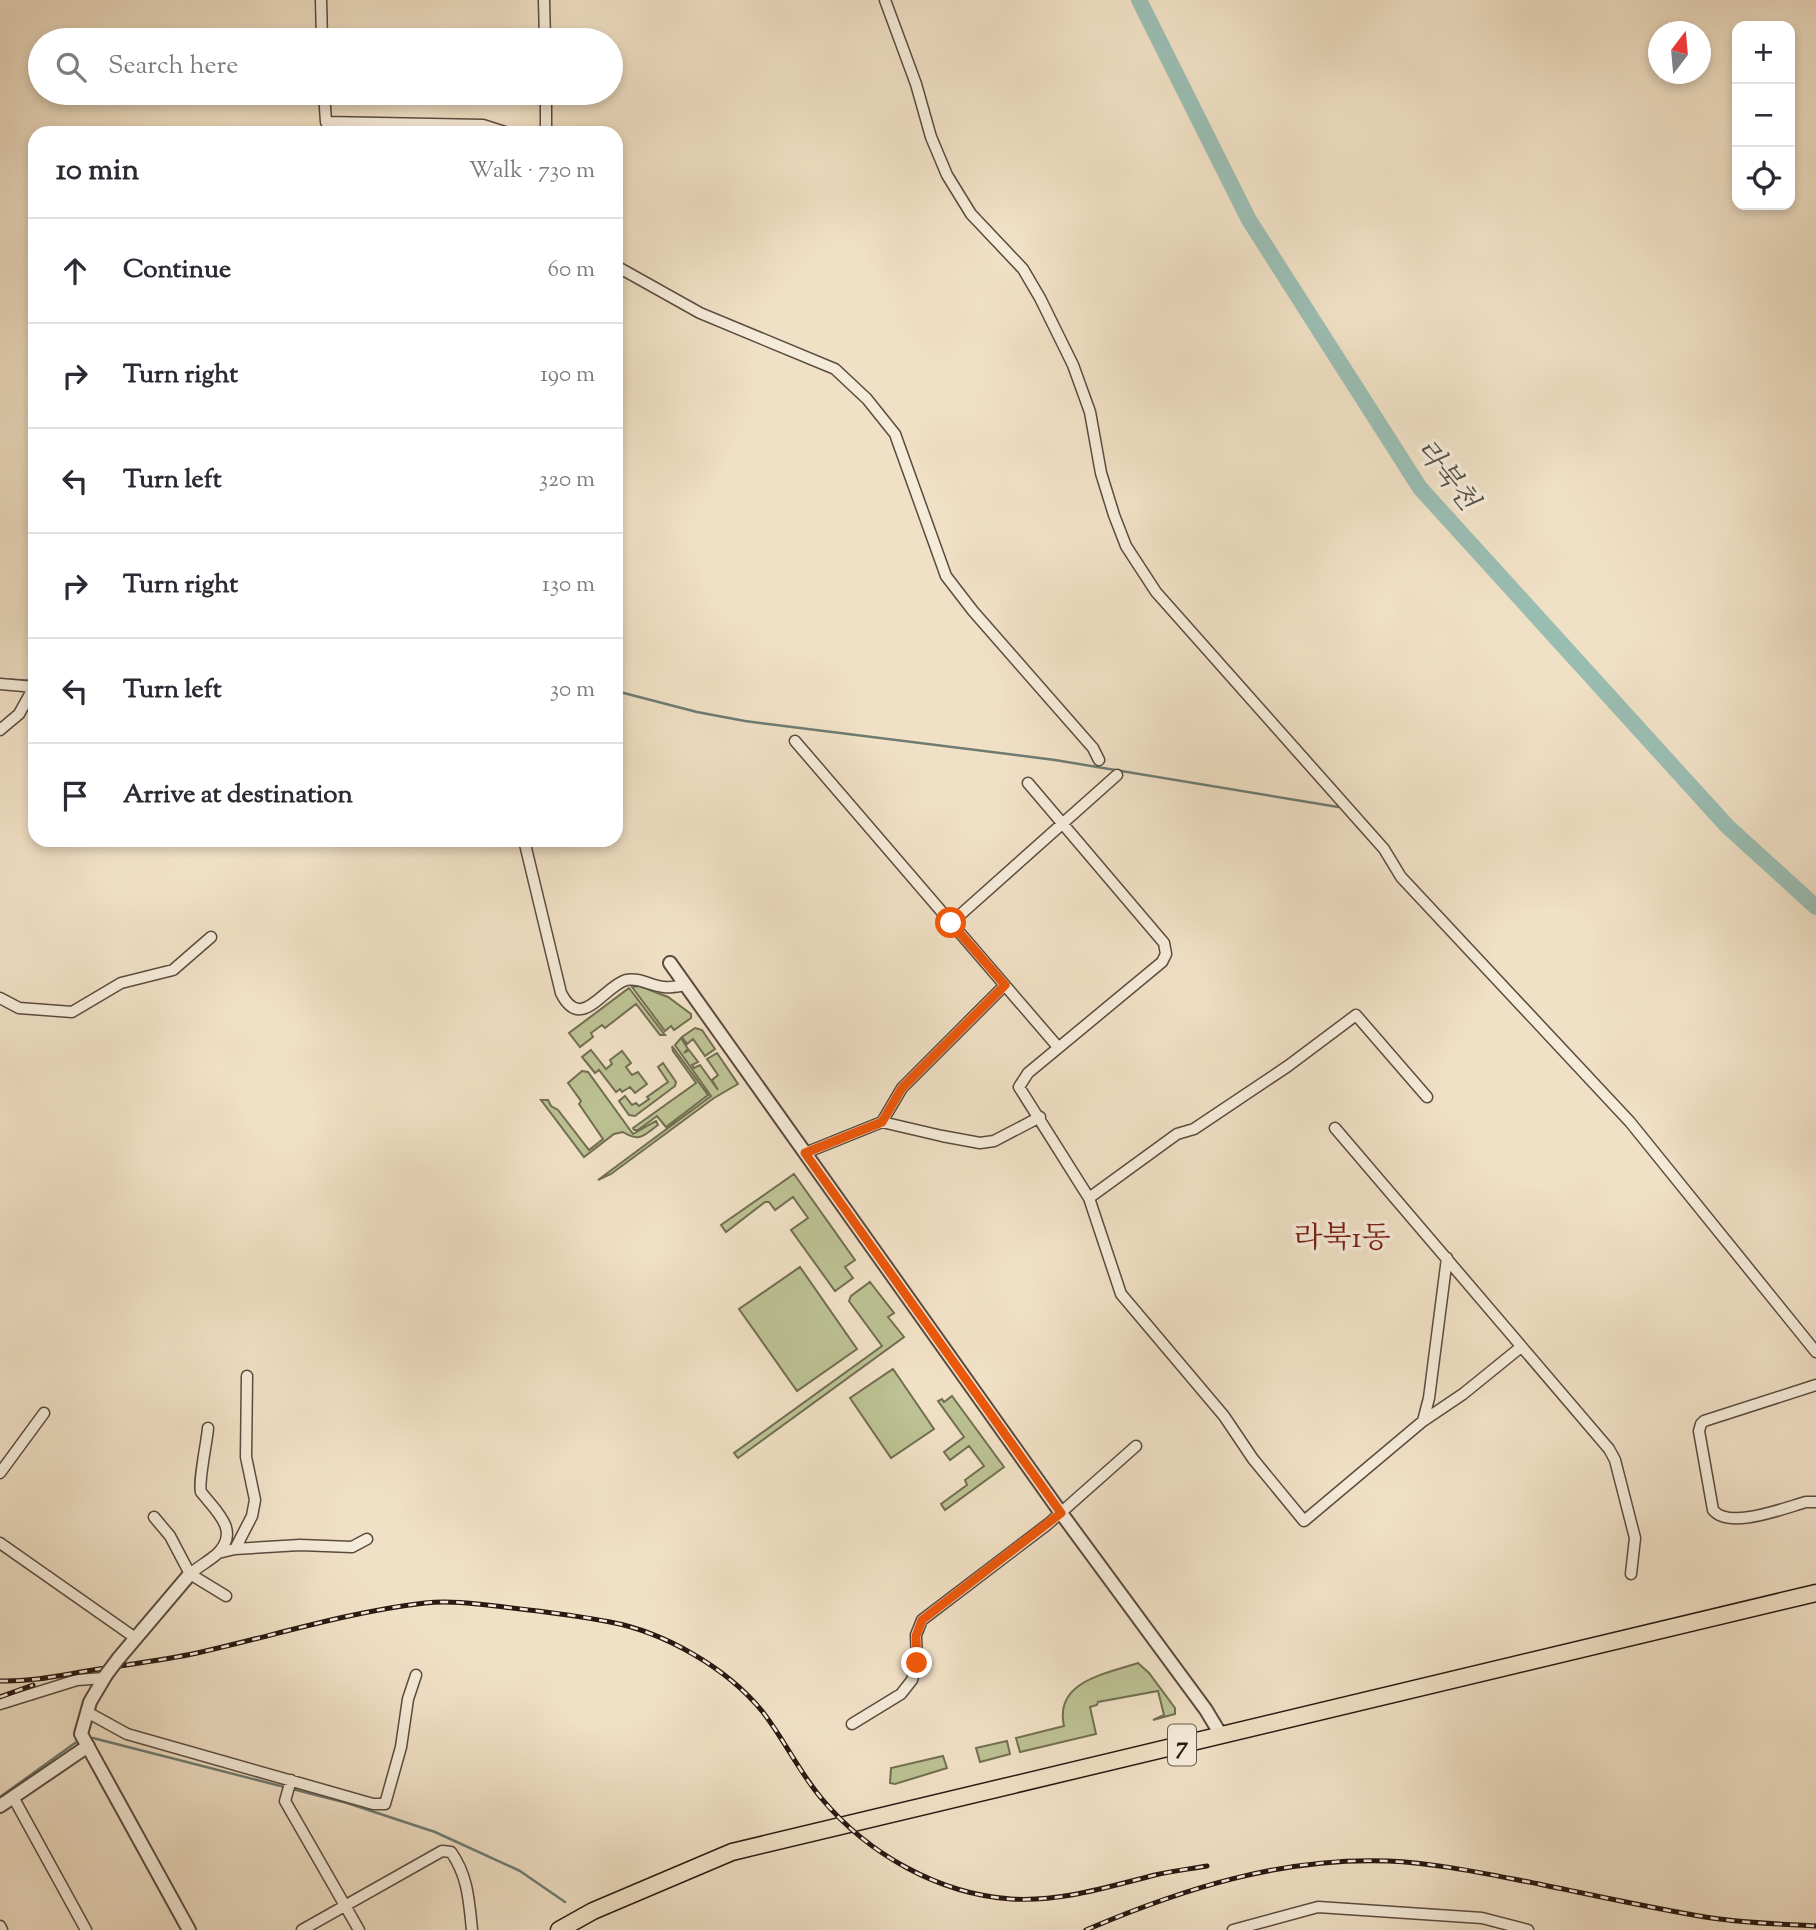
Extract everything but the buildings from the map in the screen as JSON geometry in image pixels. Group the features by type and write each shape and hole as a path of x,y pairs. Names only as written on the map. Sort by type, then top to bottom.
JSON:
{"highway":[{"name":"7","path":"567,1928 593,1911 732,1852 1816,1593"}],"street":[{"path":"321,0 322,28"},
{"path":"544,0 545,28"},
{"path":"885,0 916,84 931,137 947,175 971,214 1023,269 1073,365 1090,412 1101,473 1114,515 1125,546 1136,564 1156,592 1384,849 1401,877 1630,1122 1816,1352"},
{"path":"325,105 326,122 486,126"},
{"path":"546,105 547,126"},
{"path":"623,270 700,313 835,369 867,399 895,434 946,576 973,611 1093,748 1099,760"},
{"path":"0,684 28,686"},
{"path":"0,730 19,714 28,699"},
{"path":"795,741 1058,1048"},
{"path":"951,923 1117,775"},
{"path":"1028,783 1164,943 1166,949 1162,962 1028,1073 1019,1087 1089,1198 1121,1294 1224,1416 1253,1459 1304,1521 1423,1421 1463,1394 1521,1347"},
{"path":"526,847 565,1001 574,1008 583,1009 615,985 629,979 663,987 686,985"},
{"path":"0,998 19,1008 72,1012 121,983 173,970 211,937"},
{"path":"670,963 1061,1513 1206,1710 1221,1735"},
{"path":"882,1122 902,1088 1005,985"},
{"path":"1089,1198 1177,1134 1194,1129 1288,1066 1356,1015 1427,1097"},
{"path":"805,1153 882,1122 980,1143 995,1141 1040,1117"},
{"path":"1335,1128 1609,1449 1615,1460 1635,1538 1631,1574"},
{"path":"1423,1421 1429,1398 1447,1258"},
{"path":"235,1549 252,1516 254,1500 246,1457 247,1376"},
{"path":"1816,1385 1704,1422 1699,1431 1713,1510 1717,1515 1735,1519 1816,1502"},
{"path":"0,1473 44,1413"},
{"path":"208,1427 199,1486 228,1527 228,1535 218,1553"},
{"path":"852,1724 901,1694 912,1680 917,1663 916,1636 922,1620 1061,1513 1136,1446"},
{"path":"153,1517 170,1536 190,1574 226,1596"},
{"path":"189,1930 85,1741 87,1712 105,1677 134,1637 190,1574 218,1553 235,1549 300,1545 352,1547 367,1539"},
{"path":"0,1543 134,1637"},
{"path":"87,1712 127,1734 289,1785 373,1804 385,1804 401,1747 408,1699 416,1675"},
{"path":"0,1704 77,1680 105,1677"},
{"path":"0,1806 85,1741"},
{"path":"289,1785 285,1801 359,1930"},
{"path":"13,1797 86,1930"},
{"path":"303,1930 442,1852 451,1852 462,1867 472,1930"},
{"path":"1240,1929 1318,1907 1482,1918 1528,1930"}],"green space":[{"path":"639,986 668,997 691,1014 691,1018 674,1030 671,1026 665,1031 632,987"},
{"path":"629,988 665,1035 660,1035 636,1004 605,1028 602,1025 591,1033 593,1037 580,1047 569,1033"},
{"path":"695,1028 702,1030 715,1049 705,1056 693,1039 687,1044 682,1037"},
{"path":"681,1038 688,1049 684,1053 689,1050 698,1062 692,1065 694,1068 700,1065 718,1090 712,1080 718,1075 707,1059 717,1053 738,1084 714,1098 611,1174 598,1180 711,1096 675,1045"},
{"path":"672,1046 708,1095 666,1127 657,1116 634,1130 633,1128 696,1083"},
{"path":"591,1050 606,1069 612,1064 610,1060 622,1051 631,1063 626,1067 632,1075 638,1072 647,1084 635,1093 630,1087 616,1092 599,1070 595,1073 582,1057"},
{"path":"663,1063 676,1082 675,1086 635,1116 629,1115 619,1101 625,1096 632,1105 636,1103 639,1106 649,1099 647,1097 668,1082 658,1067"},
{"path":"582,1071 588,1072 633,1134 656,1121 658,1125 638,1137 623,1132 614,1134 584,1157 541,1100 548,1100 551,1106 558,1110 589,1150 603,1139 568,1083"},
{"path":"794,1174 855,1260 845,1267 853,1278 835,1291 791,1230 808,1218 793,1197 775,1210 769,1202 765,1202 726,1232 721,1225"},
{"path":"800,1267 857,1349 797,1391 739,1309"},
{"path":"870,1282 894,1313 888,1317 904,1337 738,1458 734,1453 882,1346 849,1301 851,1296"},
{"path":"893,1369 934,1429 891,1458 850,1398"},
{"path":"952,1396 1004,1467 945,1510 941,1504 967,1485 965,1480 984,1466 969,1446 950,1460 944,1452 964,1437 938,1401 942,1399 944,1402"},
{"path":"1138,1663 1149,1673 1175,1708 1175,1714 1153,1720 1164,1715 1158,1691 1098,1702 1090,1707 1096,1734 1020,1752 1016,1738 1064,1726 1063,1711 1067,1699 1075,1689 1098,1676"},
{"path":"1007,1741 1010,1754 980,1762 976,1748"},
{"path":"943,1756 947,1768 895,1784 890,1783 891,1768"}],"waterway":[{"name":"라북천","path":"1139,0 1249,220 1420,488 1727,826 1816,907"},
{"path":"0,679 28,681"},
{"path":"623,693 745,721 1055,760 1338,807"},
{"path":"87,1739 93,1738 347,1803 435,1832 520,1871 565,1902"},
{"path":"0,1797 81,1741"}],"railway":[{"path":"0,1681 38,1679 173,1658 339,1618 425,1603 474,1604 584,1617 652,1634 693,1654 731,1680 762,1711 814,1789 840,1819 883,1853 932,1880 984,1896 1030,1899 1084,1893 1207,1866"},
{"path":"0,1697 33,1685"},
{"path":"1086,1930 1159,1901 1233,1879 1271,1870 1349,1861 1388,1861 1441,1866 1705,1917 1816,1926"}],"district":[{"name":"라북1동","path":"1342,1237"}],"route":[{"path":"917,1663 916,1636 922,1620 1061,1513 805,1153 882,1122 902,1088 1005,985 951,923"}]}
